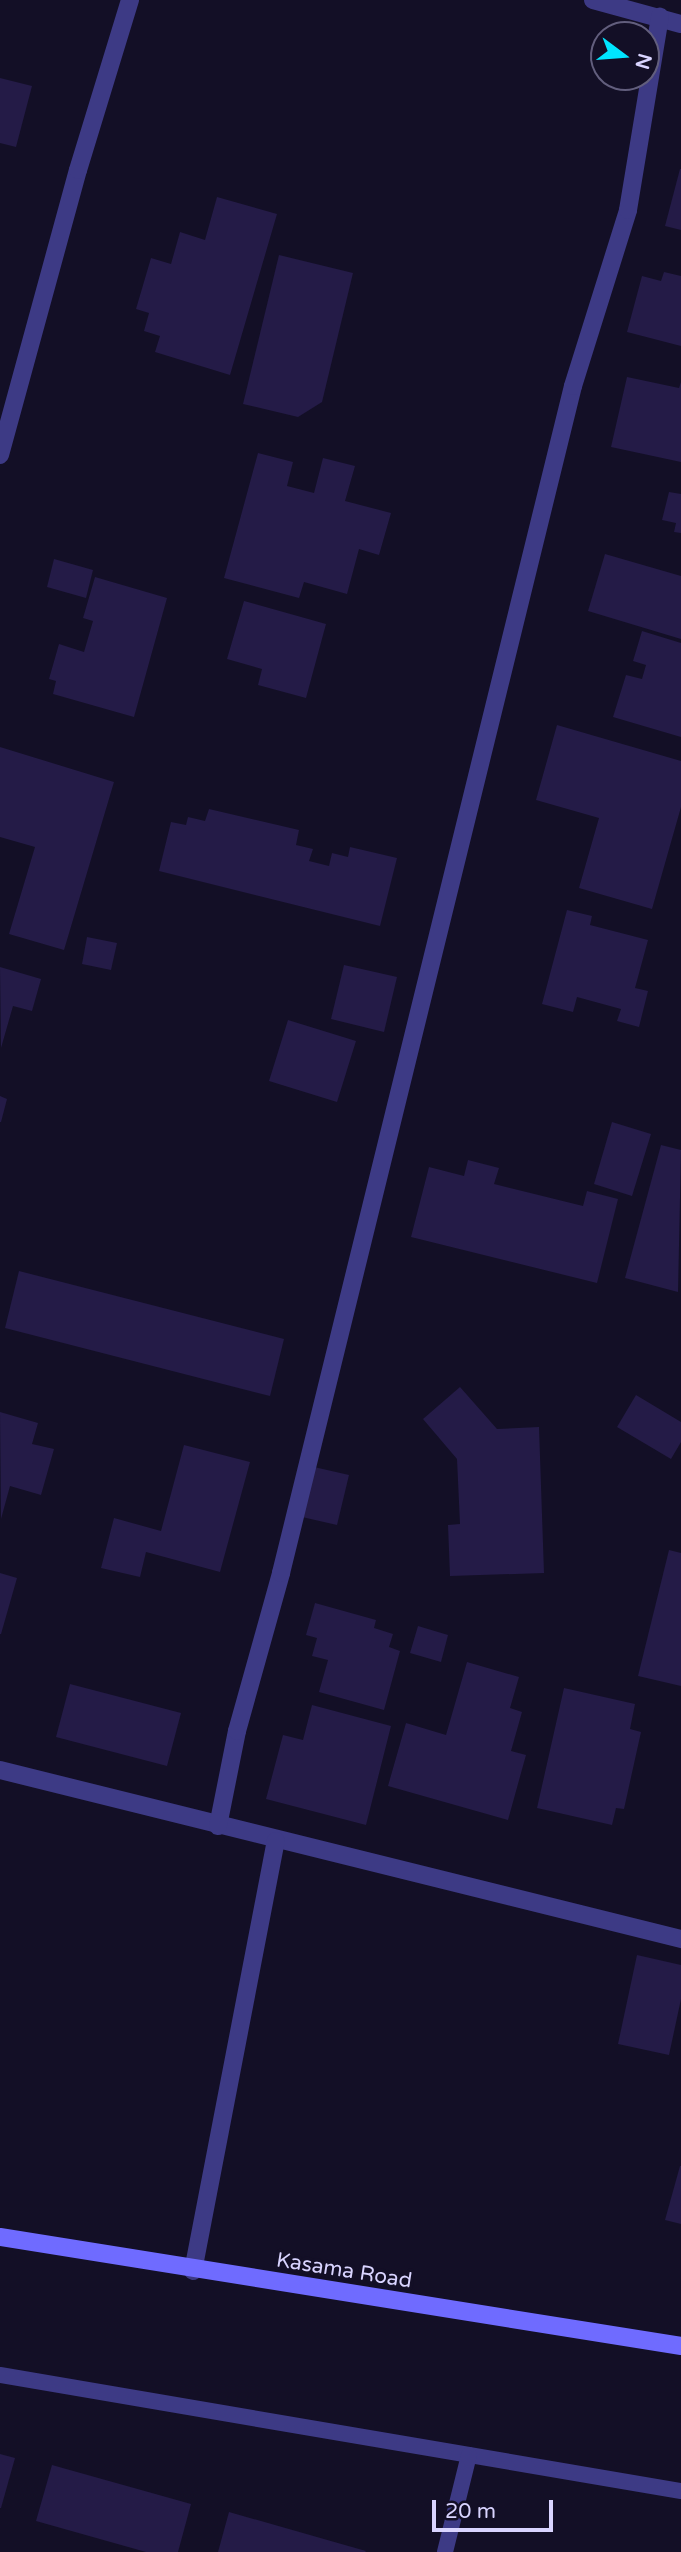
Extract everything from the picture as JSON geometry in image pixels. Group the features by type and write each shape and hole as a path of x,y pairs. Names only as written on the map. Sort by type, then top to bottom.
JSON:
{"street":[{"path":"0,455 78,170 130,0"},
{"path":"593,0 681,24"},
{"path":"218,1826 237,1731 288,1546 573,386 628,210 660,17"},
{"path":"0,1770 276,1841 681,1939"},
{"path":"193,2271 276,1841"},
{"name":"Kasama Road","path":"0,2237 193,2271 681,2346"}],"lane":[{"path":"0,2375 681,2491"},
{"path":"445,2552 469,2455"}],"building":[{"path":"0,78 32,86 16,147 0,143"},
{"path":"681,169 681,230 665,226"},
{"path":"217,197 277,214 230,375 155,352 160,336 144,331 149,313 136,309 151,258 171,264 180,232 205,240"},
{"path":"279,255 353,273 322,402 298,417 243,404"},
{"path":"664,272 681,276 681,346 627,332 642,276 661,281"},
{"path":"627,377 679,388 681,382 681,462 611,447"},
{"path":"258,453 293,462 287,486 314,493 323,458 355,466 345,501 391,513 379,555 359,549 347,594 304,582 299,598 224,578"},
{"path":"669,492 681,494 681,533 674,532 676,523 662,520"},
{"path":"605,554 681,576 681,639 588,611"},
{"path":"54,559 93,570 86,598 47,587"},
{"path":"95,577 167,598 134,717 53,694 56,681 49,679 59,644 84,652 93,621 83,618"},
{"path":"244,601 326,624 306,698 258,685 262,669 227,659"},
{"path":"642,631 681,643 681,737 613,717 626,675 642,679 646,665 633,661"},
{"path":"557,725 681,761 681,807 652,909 579,888 599,818 536,800"},
{"path":"0,747 114,782 64,950 9,934 35,847 0,837"},
{"path":"209,809 299,830 296,845 313,849 309,861 329,866 332,853 348,857 350,847 397,858 380,926 159,871 171,822 186,825 188,817 205,821"},
{"path":"567,910 592,916 590,925 648,940 635,988 648,991 639,1027 617,1021 621,1009 577,997 573,1012 542,1004"},
{"path":"87,937 117,943 111,970 82,964"},
{"path":"344,965 397,977 384,1032 331,1019"},
{"path":"0,967 41,979 32,1011 13,1006 1,1048"},
{"path":"288,1020 356,1041 337,1102 269,1081"},
{"path":"0,1096 7,1099 1,1122 0,1122"},
{"path":"612,1122 651,1134 632,1196 594,1184"},
{"path":"661,1145 681,1150 678,1292 625,1278"},
{"path":"468,1160 499,1168 494,1184 583,1206 587,1191 618,1199 597,1283 411,1237 429,1167 464,1176"},
{"path":"19,1271 284,1339 270,1396 5,1328"},
{"path":"460,1387 497,1429 539,1427 544,1573 450,1576 448,1525 460,1524 457,1459 423,1419"},
{"path":"636,1395 681,1422 681,1442 671,1459 617,1427"},
{"path":"0,1412 38,1423 32,1444 54,1449 41,1495 10,1486 1,1519"},
{"path":"184,1445 250,1462 220,1572 146,1552 140,1577 101,1568 114,1518 161,1531"},
{"path":"314,1467 349,1475 337,1525 302,1517"},
{"path":"669,1550 681,1553 681,1686 638,1676"},
{"path":"0,1573 17,1578 1,1634 0,1634"},
{"path":"315,1603 376,1620 374,1628 393,1634 389,1647 400,1651 384,1710 319,1692 328,1660 312,1656 317,1638 306,1635"},
{"path":"418,1626 448,1635 441,1662 410,1653"},
{"path":"467,1662 519,1677 510,1708 522,1712 511,1751 526,1755 508,1820 388,1786 406,1723 446,1735"},
{"path":"70,1684 181,1713 167,1766 56,1737"},
{"path":"564,1688 635,1704 630,1729 641,1732 624,1809 616,1808 612,1825 537,1808"},
{"path":"312,1705 391,1726 366,1825 266,1799 283,1735 303,1740"},
{"path":"637,1955 681,1965 681,1999 669,2055 618,2044"},
{"path":"681,2166 681,2224 665,2220"},
{"path":"0,2454 15,2458 1,2508 0,2508"},
{"path":"52,2465 191,2504 178,2552 146,2552 36,2521"},
{"path":"229,2512 366,2551 218,2552"}]}
